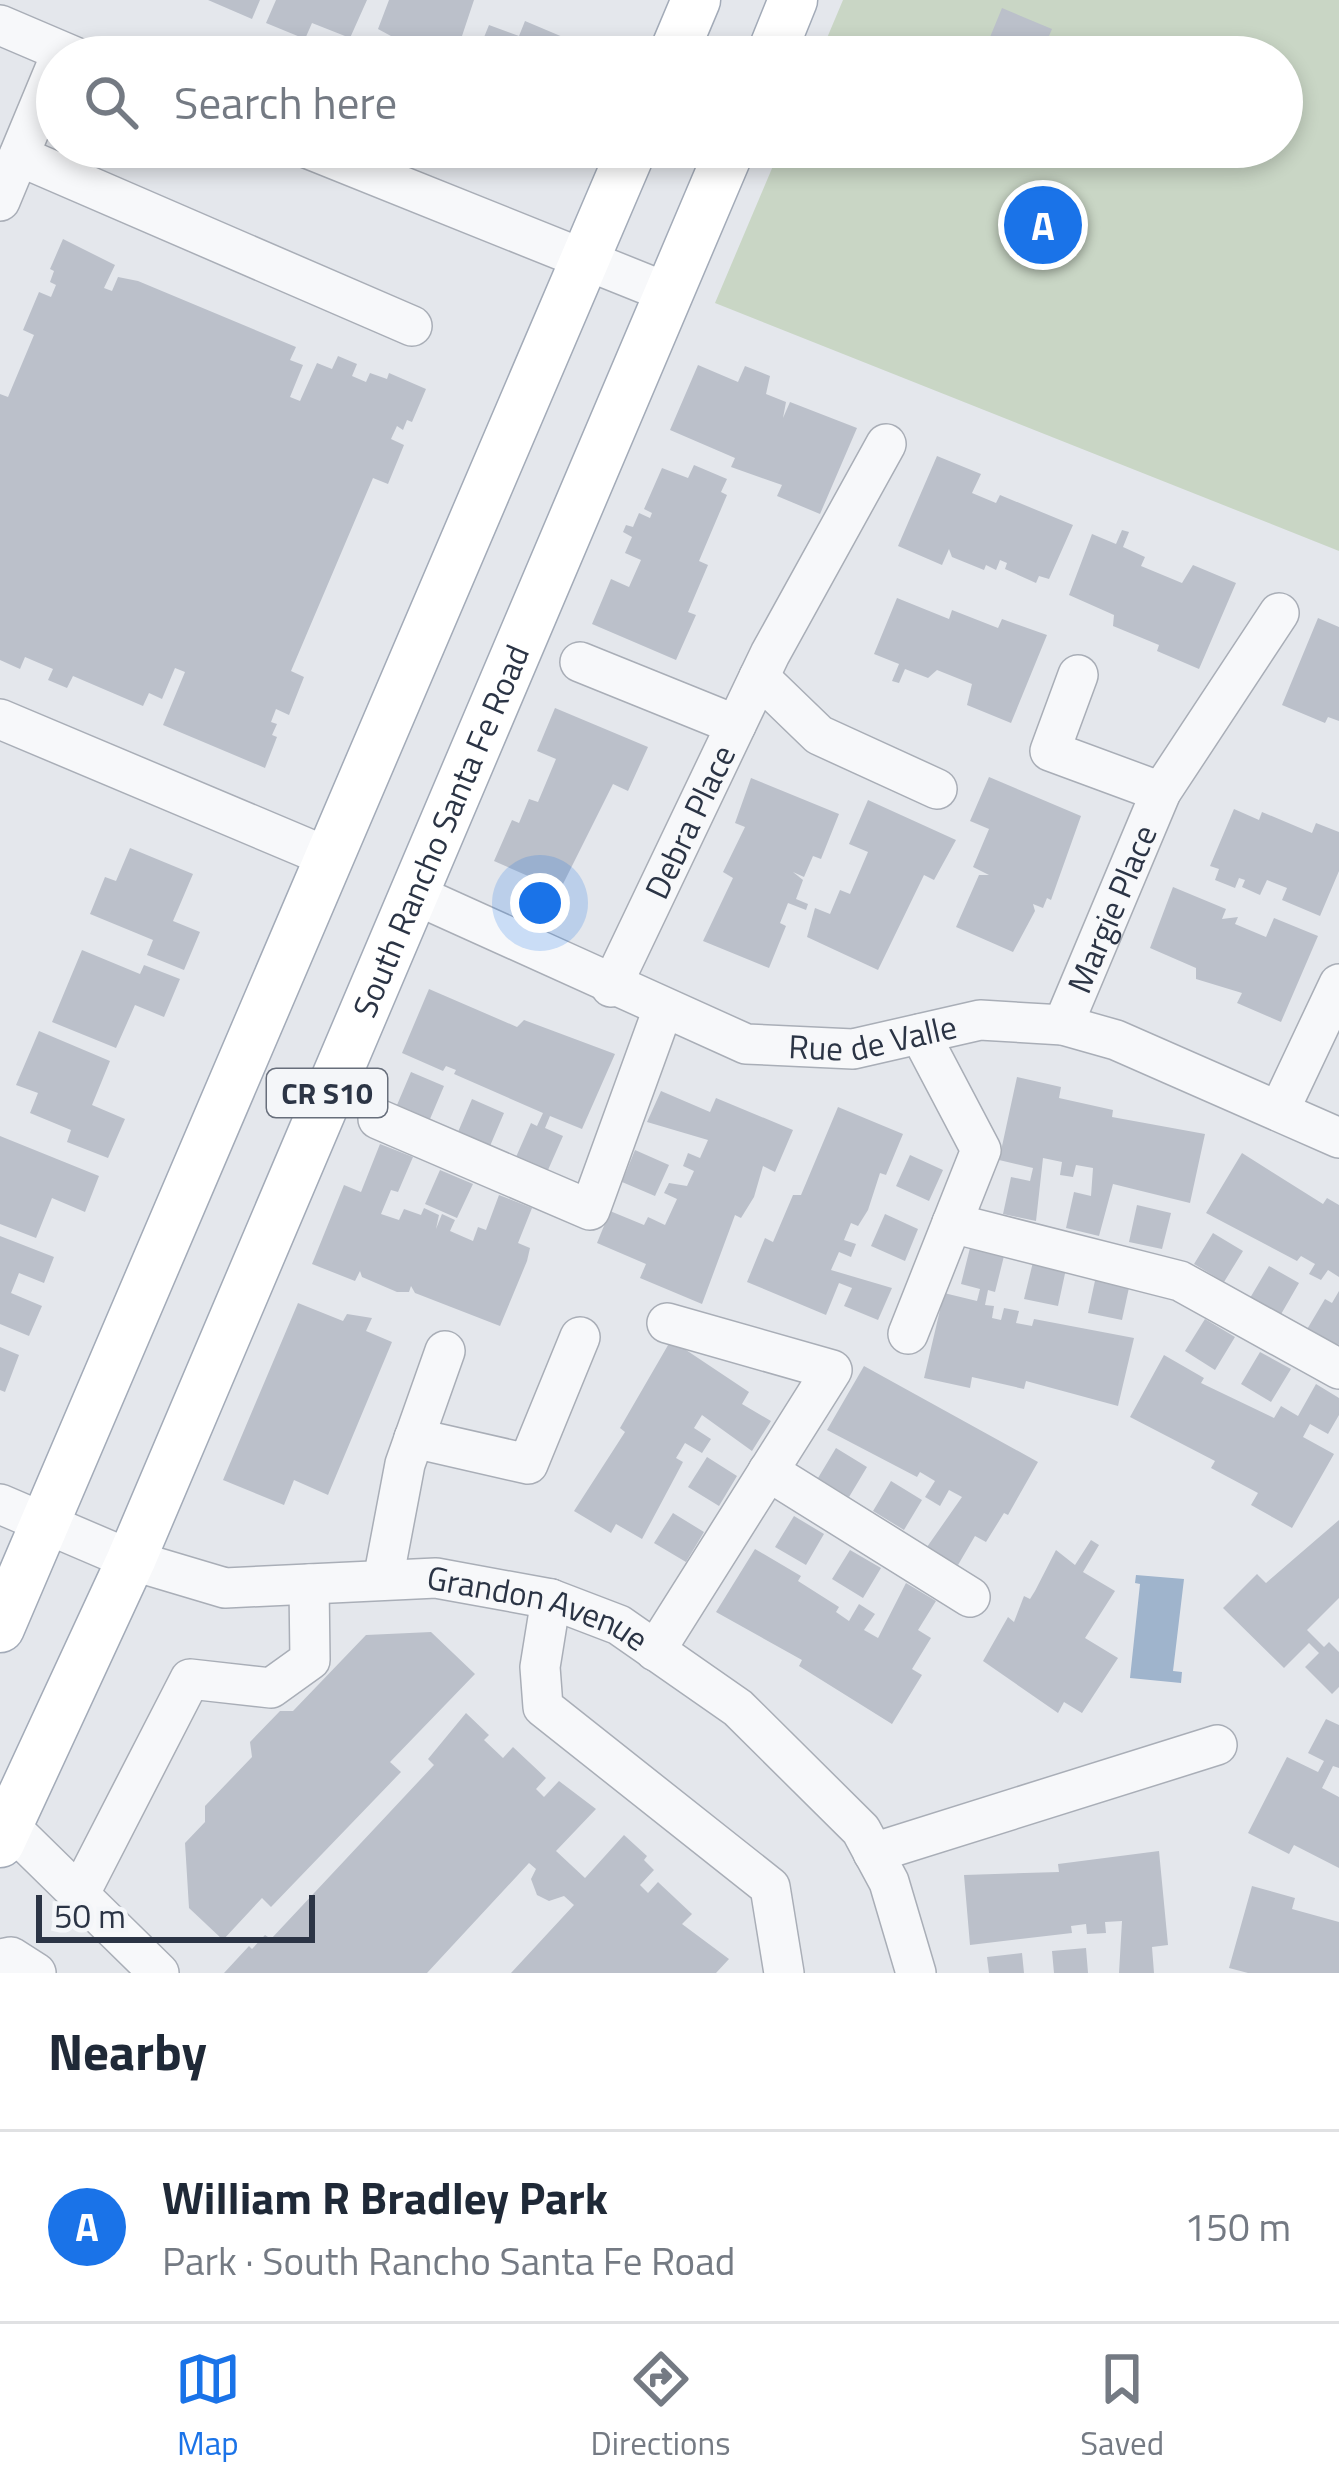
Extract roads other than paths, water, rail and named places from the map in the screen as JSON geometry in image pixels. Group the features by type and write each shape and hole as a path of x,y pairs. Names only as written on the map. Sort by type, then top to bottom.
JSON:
{"main road":[{"path":"681,36 696,0"},
{"path":"778,36 793,0"},
{"name":"CR S10","path":"0,1628 624,168"},
{"name":"South Rancho Santa Fe Road","path":"4,1834 131,1560 722,168"}],"street":[{"path":"0,25 36,44"},
{"path":"0,201 36,119"},
{"path":"19,156 36,163"},
{"path":"47,168 412,326"},
{"path":"357,168 668,293"},
{"name":"Debra Place","path":"611,988 764,665 886,444"},
{"name":"Margie Place","path":"1064,1025 1161,792 1279,614"},
{"path":"580,662 736,725"},
{"path":"764,665 819,736 937,789"},
{"path":"1078,675 1050,751 1161,792"},
{"path":"0,719 330,858"},
{"name":"Rue de Valle","path":"414,894 611,988 746,1044 853,1049 980,1020 1064,1025 1115,1040 1339,1138"},
{"path":"1279,1111 1339,984"},
{"path":"378,1119 590,1210 663,1009"},
{"path":"908,1334 981,1150 920,1034"},
{"path":"952,1223 1180,1281 1339,1369"},
{"path":"655,1651 832,1370 667,1322"},
{"path":"414,1438 528,1464 580,1337"},
{"path":"383,1580 414,1438 445,1351"},
{"path":"768,1471 970,1598"},
{"name":"Grandon Avenue","path":"0,1504 131,1560 225,1588 436,1578 551,1599 619,1625 738,1708 861,1830 889,1882 916,1973"},
{"path":"81,1891 190,1678 271,1688 310,1660 308,1584"},
{"path":"551,1599 540,1667 543,1707 770,1887 784,1973"},
{"path":"873,1852 1217,1745"},
{"path":"4,1834 81,1891 159,1973"},
{"path":"0,1959 10,1957 36,1973"}],"water":[{"path":"1136,1575 1184,1579 1173,1671 1182,1672 1181,1683 1130,1678 1140,1584 1135,1583"}],"place":[{"name":"William R Bradley Park","path":"1043,225"}]}
